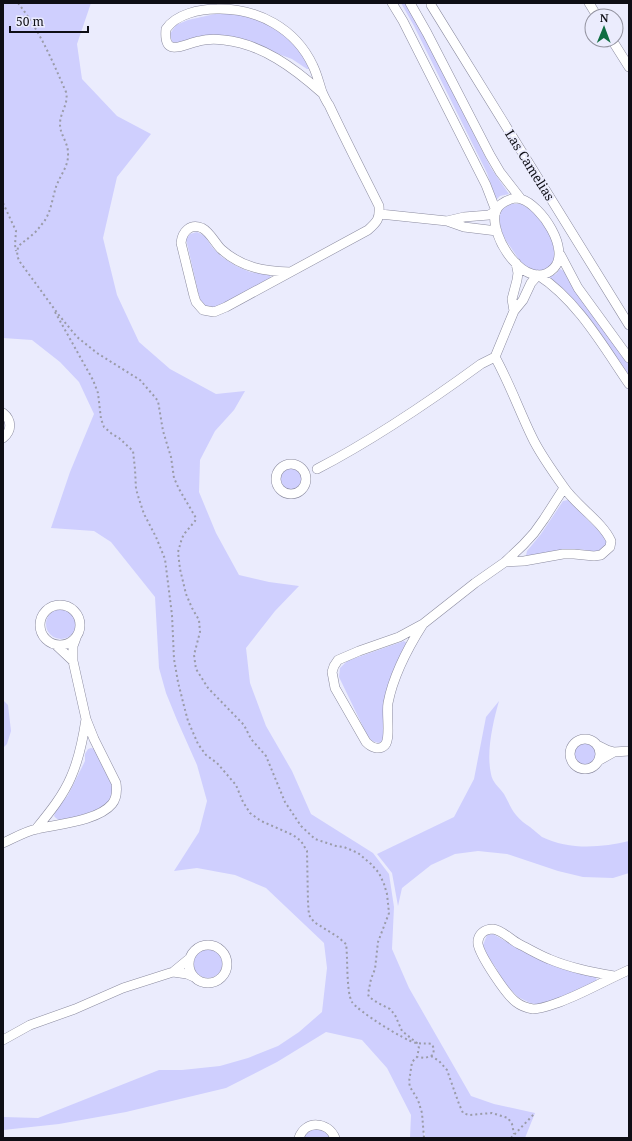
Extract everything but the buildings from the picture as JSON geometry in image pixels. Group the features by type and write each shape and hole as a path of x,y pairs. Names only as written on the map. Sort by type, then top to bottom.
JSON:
{"street":[{"path":"392,3 403,21 486,185 496,211"},
{"path":"410,3 500,172 521,198 537,209 545,219 552,230 560,254 578,288 629,358"},
{"name":"Las Camelias","path":"431,5 629,325"},
{"path":"290,272 260,269 239,262 220,248 202,229 196,227 189,228 184,231 181,236 181,243 196,302 203,310 214,312 226,307 368,230 376,222 380,214 379,206 322,93 314,66 305,51 295,39 271,21 242,10 225,8 210,9 184,15 173,21 166,29 166,40 169,45 175,48 212,39 235,42 253,47 274,57 305,77 322,93"},
{"path":"617,48 629,66"},
{"path":"521,198 508,200 500,205 496,211 495,223 497,231 502,244 509,255 526,272 532,275 543,275 556,267 560,254"},
{"path":"447,221 464,217 489,215 496,211"},
{"path":"380,214 447,221 464,227 497,231"},
{"path":"514,310 512,298 518,273 516,263"},
{"path":"317,469 290,464 285,465 278,472 276,482 278,487 286,493 291,494 301,491 306,482 317,469 339,458 406,417 494,356 514,310 523,300 538,275"},
{"path":"538,275 550,283 569,300 629,384"},
{"path":"494,356 504,374 532,438 564,488 604,530 611,541 610,547 601,555 594,556 569,554 524,561 505,562"},
{"path":"3,413 10,422 10,428 8,433 3,438"},
{"path":"300,467 305,474 306,482"},
{"path":"423,624 413,640 395,678 390,694 388,706 388,739 381,748 371,747 366,742 335,688 332,672 338,660 345,656 399,637 423,624 476,582 505,562 534,533 564,488"},
{"path":"3,842 36,829 64,824 98,814 107,809 116,797 116,783 94,739 86,719 73,660 73,646 79,632 80,625 79,618 76,612 70,607 57,605 50,607 41,617 41,631 49,642 56,645 73,660"},
{"path":"56,645 67,644 76,638"},
{"path":"36,829 63,793 71,778 78,761 86,719"},
{"path":"597,745 600,753 595,766 586,770 576,767 572,763 569,753 571,748 574,744 583,739 614,752 629,751"},
{"path":"598,761 614,752"},
{"path":"614,976 567,965 550,959 495,930 485,931 478,939 478,945 481,953 504,990 516,1002 527,1008 543,1008 554,1004 580,994 614,976 629,970"},
{"path":"173,972 187,974 200,981 212,982 223,975 226,969 227,963 222,951 217,947 204,945 193,952 190,958 189,968 194,977"},
{"path":"3,1040 30,1025 74,1009 123,988 173,972 190,958"},
{"path":"299,1138 304,1129 316,1124 328,1128 333,1133 335,1138"}],"path":[{"path":"17,256 18,247 20,244 32,236 47,218 57,186 66,166 68,154 66,144 60,132 62,113 67,100 66,92 44,42 18,3"},
{"path":"3,204 16,230 15,245 17,256 46,299 78,337 97,353 140,380 158,401 163,431 171,457 174,478 196,518 182,538 178,552 180,569 186,594 199,620 200,632 194,655 196,669 208,688 244,726 251,739 266,756 285,802 301,826 315,839 344,847 358,853 379,873 384,884 387,894 389,913 378,942 375,969 368,994 378,1003 390,1009 395,1015 402,1031 417,1043 419,1048 417,1057 412,1062 409,1082 410,1087 418,1100 422,1113 424,1138"},
{"path":"46,299 93,380 98,393 101,419 104,427 133,451 136,489 144,514 165,559 172,615 174,659 178,682 188,721 198,744 206,755 217,763 236,785 242,802 250,813 261,821 293,835 300,841 307,851 309,915 314,922 338,937 346,944 349,990 352,1001 362,1012 389,1029 417,1043 432,1044 434,1052 431,1056 425,1058 417,1057"},
{"path":"431,1056 439,1061 447,1070 463,1113 469,1115 492,1113 508,1118 512,1124 514,1134"},
{"path":"511,1138 535,1112"}],"shaded area":[{"path":"3,3 91,3 77,44 82,79 117,116 151,134 117,177 103,238 117,295 139,342 170,369 216,394 245,391 234,410 215,431 200,460 199,492 216,533 239,575 269,582 299,586 275,611 246,648 250,683 266,726 292,771 311,814 373,853 389,874 394,907 392,949 409,988 471,1096 494,1104 535,1113 525,1138 425,1138 424,1129 424,1138 410,1138 411,1115 387,1068 362,1040 326,1032 277,1062 226,1088 126,1112 59,1124 3,1130 3,1117 38,1118 159,1070 182,1070 220,1066 248,1058 278,1046 299,1032 322,1012 327,968 324,943 266,888 235,875 197,868 174,871 199,832 207,801 197,765 166,693 159,668 155,597 111,542 94,531 51,528 70,472 94,414 79,382 60,362 32,340 3,338"},
{"path":"401,3 406,3 409,7 491,168 509,194 500,196 496,200 487,173 414,26"},
{"path":"215,14 236,14 248,16 275,28 292,41 306,58 311,69 307,69 292,59 246,42 179,45 172,42 170,34 176,25 188,20"},
{"path":"511,204 521,204 536,213 545,225 557,251 553,266 540,272 532,270 522,264 501,233 499,221 501,210"},
{"path":"197,232 205,236 212,247 222,257 236,266 250,272 270,275 271,279 225,305 213,307 206,306 200,300 186,239 190,234"},
{"path":"560,269 564,271 569,281 629,365 629,376 583,310 549,277 556,274"},
{"path":"292,468 300,471 303,479 300,487 292,490 284,487 281,479 284,471"},
{"path":"568,500 576,506 603,535 607,542 603,551 595,552 580,549 526,556 527,551 541,534 563,501"},
{"path":"61,609 72,613 76,624 72,635 61,639 50,635 46,624 50,613"},
{"path":"404,641 407,643 399,658 392,677 384,740 379,743 372,741 367,735 339,677 340,668 347,661"},
{"path":"3,700 8,705 11,731 7,744 3,748"},
{"path":"499,701 491,737 489,756 491,774 493,780 504,794 514,813 542,837 563,844 574,846 596,846 629,841 629,873 613,878 583,877 558,871 507,854 478,851 455,854 431,865 402,888 398,906 392,873 377,854 454,817 474,779 486,717"},
{"path":"585,743 593,746 596,754 593,762 585,765 577,762 574,754 577,746"},
{"path":"88,749 96,749 114,787 114,793 108,806 67,820 59,820 54,816 56,810 68,795 85,761 85,754"},
{"path":"493,934 524,952 595,976 597,980 589,985 541,1005 530,1003 518,997 505,984 488,957 483,945 487,935"},
{"path":"208,948 219,952 223,963 219,974 208,978 197,974 193,963 197,952"},
{"path":"310,1129 324,1130 331,1138 302,1138"}]}
